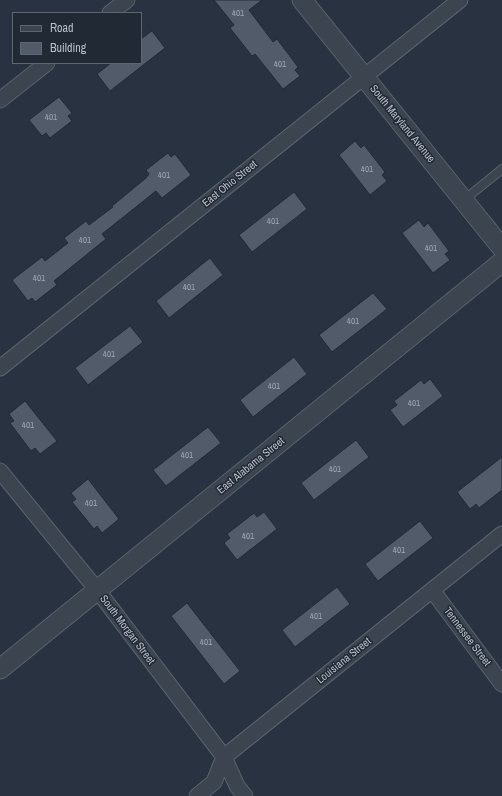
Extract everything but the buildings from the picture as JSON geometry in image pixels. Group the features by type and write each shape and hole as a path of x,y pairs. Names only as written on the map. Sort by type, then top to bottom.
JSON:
{"street":[{"path":"111,12 127,0"},
{"name":"South Maryland Avenue","path":"302,0 502,248"},
{"name":"East Ohio Street","path":"0,368 460,0"},
{"path":"0,100 46,64"},
{"name":"East Alabama Street","path":"0,669 502,262"},
{"name":"South Morgan Street","path":"0,471 98,591 224,757 238,786 245,796"},
{"name":"Louisiana Street","path":"197,796 214,782 224,757 502,534"},
{"name":"Tennessee Street","path":"432,590 502,684"}],"lane":[{"path":"464,200 502,169"}]}
